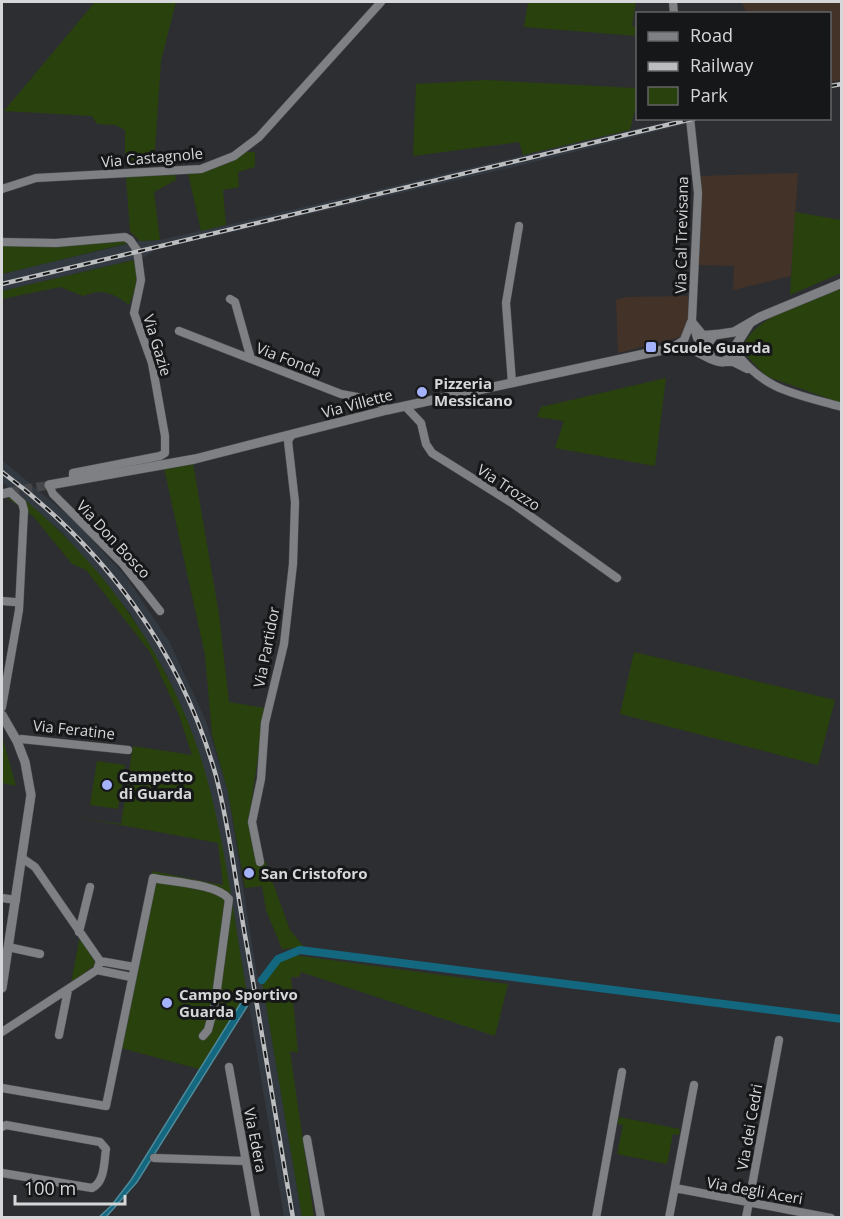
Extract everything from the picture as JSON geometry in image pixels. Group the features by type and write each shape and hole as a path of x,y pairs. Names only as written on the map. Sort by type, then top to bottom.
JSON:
{"street":[{"name":"Via Castagnole","path":"2,189 36,178 201,169 225,160 247,147 381,2"},
{"name":"Via Cal Trevisana","path":"672,348 684,340 692,319 698,193 690,120"},
{"path":"512,382 506,303 519,226"},
{"name":"Via Gazie","path":"2,242 56,243 125,237 137,250 141,280 134,313 152,363 165,436 165,453 73,473 73,480"},
{"path":"692,319 703,335 721,333 750,323 842,283"},
{"path":"230,299 235,302 251,359"},
{"path":"692,319 697,338 707,344 711,357"},
{"path":"723,362 731,358 750,323"},
{"name":"Via Fonda","path":"179,331 341,394 378,401 387,410"},
{"path":"707,344 721,333"},
{"path":"721,333 732,337 735,348 750,370"},
{"name":"Via Villette","path":"49,485 195,459 387,410 695,342 707,344"},
{"name":"Via Villette","path":"672,348 693,348 723,362"},
{"path":"723,362 734,362 761,379 792,393 842,407"},
{"name":"Via Trozzo","path":"405,406 422,423 426,444 432,453 512,502 617,578"},
{"name":"Via Partidor","path":"260,862 252,822 261,779 265,723 284,644 293,564 295,502 288,441 291,436"},
{"name":"Via Don Bosco","path":"49,485 53,494 123,564 160,611"},
{"path":"2,707 16,629 23,530 22,503 6,493"},
{"path":"2,601 14,602"},
{"name":"Via Feratine","path":"2,715 17,741 25,762 31,795 2,988"},
{"name":"Via Feratine","path":"17,741 21,739 128,750"},
{"path":"22,858 35,867 100,961 134,967"},
{"path":"2,1088 106,1106 153,878 212,889 227,895 230,899 215,1004 208,1030 203,1036"},
{"path":"80,932 90,886"},
{"path":"2,898 16,900"},
{"path":"8,947 40,954"},
{"path":"2,1032 97,970 100,961"},
{"path":"97,970 131,978"},
{"path":"59,1035 68,990"},
{"name":"Via dei Cedri","path":"746,1218 779,1040"},
{"name":"Via Edera","path":"229,1067 256,1218"},
{"path":"596,1218 622,1072"},
{"path":"669,1218 694,1084"},
{"path":"2,1127 6,1125 100,1142 106,1149 102,1177 99,1184 92,1188 2,1173"},
{"path":"308,1139 321,1218"},
{"path":"154,1158 245,1161"},
{"name":"Via degli Aceri","path":"675,1188 831,1218"}],"shaded area":[{"path":"742,2 841,2 841,80 831,82 831,12 746,12"},
{"path":"674,120 685,120 686,124 518,166 155,250 145,257 2,291 2,274 140,241 160,240"},
{"path":"798,173 791,276 733,290 734,266 699,265 701,176"},
{"path":"688,296 688,335 618,353 616,300 626,297"},
{"path":"2,460 75,521 127,578 169,641 206,721 228,792 257,975 262,981 302,1217 284,1217 211,795 190,727 167,675 130,613 63,533 2,482"}],"green space":[{"path":"95,2 176,2 161,61 154,164 125,166 125,130 115,125 97,124 92,116 4,111"},
{"path":"528,2 636,2 632,26 636,27 636,36 524,27"},
{"path":"486,80 635,88 636,106 630,130 523,155 519,142 413,156 416,84"},
{"path":"246,152 255,152 255,167 238,172 239,187 223,190 226,225 201,231 188,173 217,167"},
{"path":"175,173 176,180 154,192 160,240 140,241 130,231 126,177"},
{"path":"795,212 841,220 841,273 790,295"},
{"path":"122,241 129,243 2,274 2,245"},
{"path":"134,260 138,283 129,305 108,293 96,292 83,296 60,287 2,299 2,291"},
{"path":"841,287 841,403 766,376 742,351 747,339 768,319"},
{"path":"666,378 655,466 555,448 564,421 537,417 541,407"},
{"path":"193,463 219,614 229,702 265,708 251,805 260,859 265,861 290,930 304,947 282,949 266,910 262,886 245,888 228,792 212,735 205,655 164,468"},
{"path":"19,495 77,550 127,611 168,678 199,752 221,841 247,993 199,1069 121,1048 152,871 223,885 218,843 77,817 121,824 133,746 192,755 179,715 150,652 86,570 72,564 33,516 7,498"},
{"path":"634,652 835,700 818,765 620,714"},
{"path":"2,736 16,786 2,783"},
{"name":"Campetto di Guarda","path":"97,761 125,765 118,809 90,805"},
{"path":"80,936 96,964 71,983"},
{"path":"293,955 508,984 495,1036 301,972 299,977 291,977 298,1053 290,1051 314,1217 302,1217 262,981 278,962"},
{"path":"619,1117 680,1129 679,1135 673,1134 667,1164 617,1154 623,1125 617,1124"}],"water":[{"path":"247,993 248,1005 137,1182 106,1217 98,1218 111,1206 131,1180"}],"waterway":[{"path":"262,980 278,959 300,950 842,1019"}],"tunnel":[{"path":"10,492 49,485"}],"railway":[{"path":"831,86 842,84"},
{"path":"2,284 688,120"},
{"path":"2,472 74,534 106,569 160,645 201,730 216,776 225,817 293,1218"}],"place":[{"name":"Scuole Guarda","path":"651,347"},
{"name":"Pizzeria Messicano","path":"422,392"},
{"name":"Campetto di Guarda","path":"107,785"},
{"name":"San Cristoforo","path":"249,873"},
{"name":"Campo Sportivo Guarda","path":"167,1003"}]}
